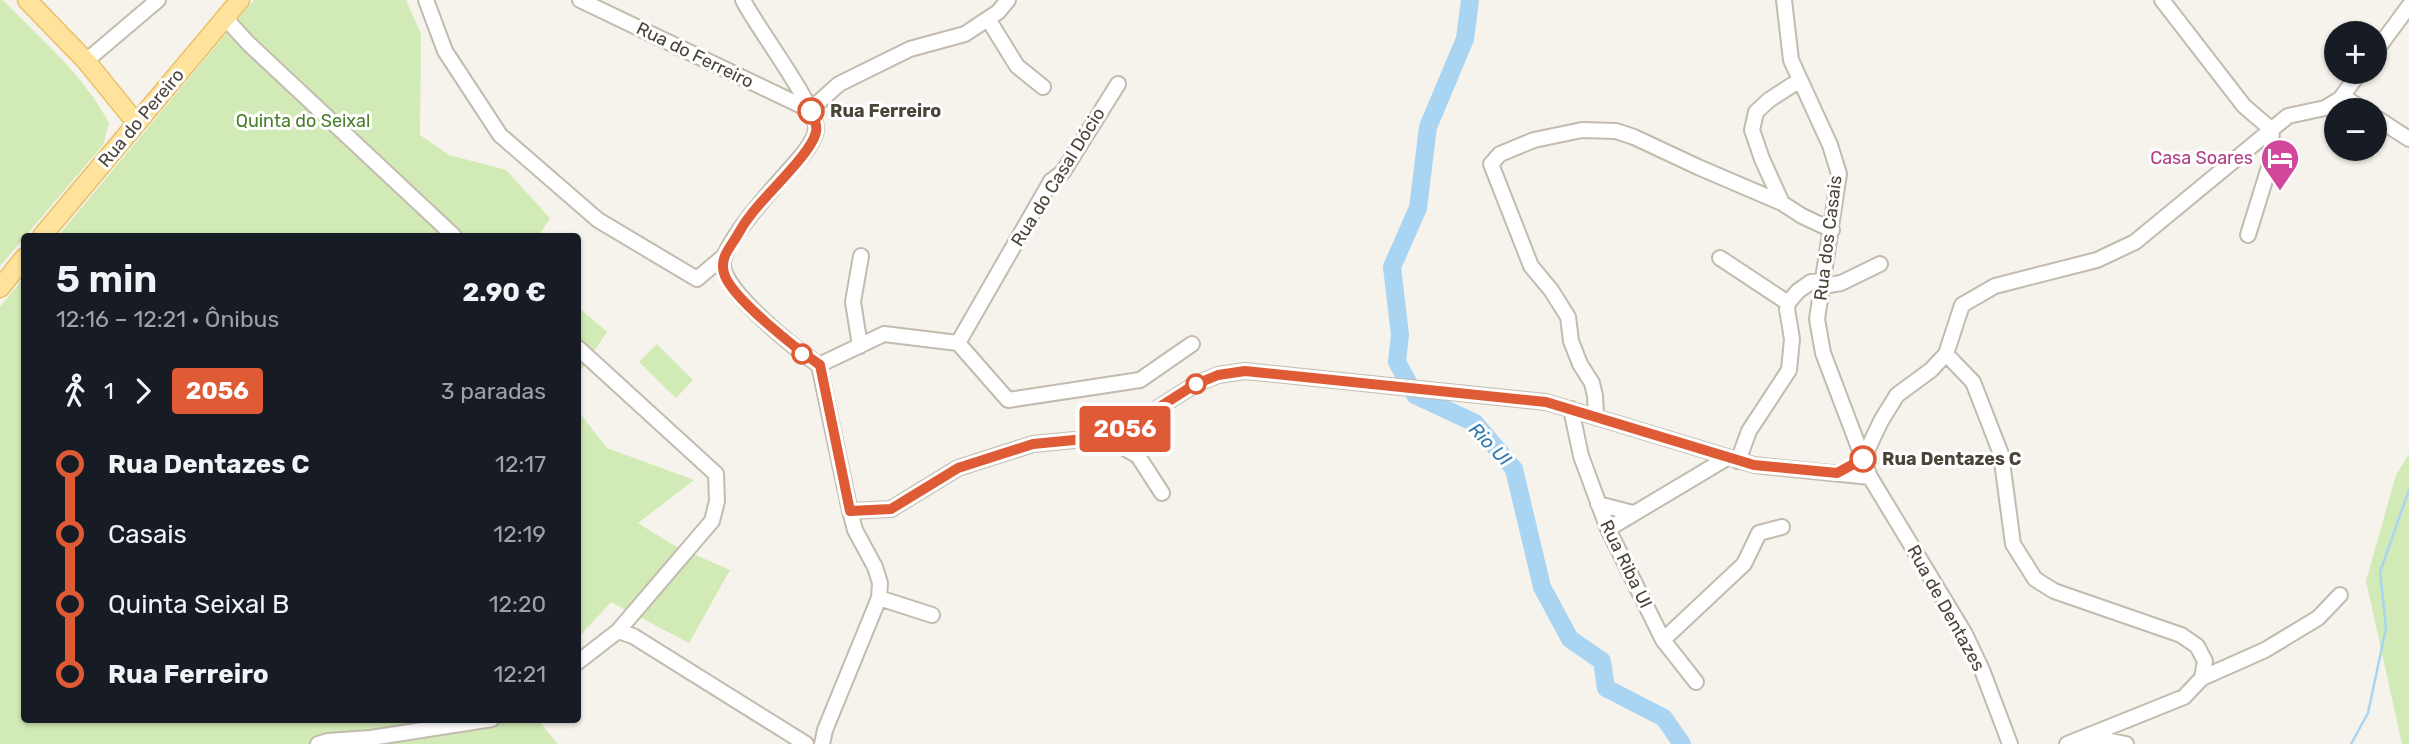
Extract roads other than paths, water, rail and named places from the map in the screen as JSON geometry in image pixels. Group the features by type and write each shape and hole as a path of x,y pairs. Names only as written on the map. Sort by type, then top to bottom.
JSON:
{"main road":[{"path":"27,0 86,61 129,114 138,121"},
{"name":"Rua do Pereiro","path":"45,233 240,0"},
{"path":"0,288 21,262"}],"street":[{"path":"86,61 158,0"},
{"path":"426,0 445,51 500,135 598,220 697,279 724,256 750,215 797,161 817,131 816,123 799,88 756,25 743,0"},
{"name":"Rua do Ferreiro","path":"580,0 810,110"},
{"path":"810,110 839,84 910,48 965,34 998,12 1008,0"},
{"name":"Rua dos Casais","path":"1784,0 1791,60 1830,145 1839,174 1817,318 1823,353 1870,477"},
{"path":"2162,0 2244,106 2272,130"},
{"path":"2387,36 2409,6"},
{"path":"225,18 249,44 451,233"},
{"path":"988,19 1017,66 1043,87"},
{"path":"1782,203 1752,130 1756,112 1800,80"},
{"name":"Rua do Casal Dócio","path":"958,344 1051,181 1063,172 1118,84"},
{"path":"1837,473 1863,459 1881,421 1898,395 1931,370 1945,354 1962,305 1995,286 2096,260 2135,242 2288,116 2325,108 2342,96 2351,84"},
{"path":"2387,124 2409,138"},
{"path":"1579,436 1593,415 1595,396 1592,383 1580,364 1568,317 1551,289 1531,266 1491,164 1500,154 1534,140 1583,130 1616,131 1634,136 1782,203 1832,230"},
{"path":"2248,235 2270,164 2272,130"},
{"path":"724,256 723,271 732,288 795,348 820,365 855,530 875,567 880,583 879,598 825,730 822,744"},
{"path":"860,346 853,302 861,256"},
{"path":"1720,258 1788,303"},
{"path":"1608,529 1733,459 1789,370 1792,339 1787,309 1788,303 1798,291 1811,282 1841,283 1880,264"},
{"path":"820,365 884,334 958,344 1008,400 1140,380 1192,344"},
{"path":"581,351 716,474 717,501 712,521 618,631 581,660"},
{"path":"1945,354 1972,382 2001,454 2013,544 2035,579 2054,591 2181,635 2197,646 2205,661 2202,678"},
{"path":"850,511 891,509 958,468 1033,444 1105,437 1125,429 1194,385 1218,375 1245,371 1546,402 1754,465 1870,477"},
{"name":"Rua Riba Ul","path":"1572,409 1581,456 1608,529 1663,640 1696,681"},
{"path":"1105,437 1138,457 1162,493"},
{"name":"Rua de Dentazes","path":"1870,477 1965,634 1982,670 2010,744"},
{"path":"1598,504 1633,513"},
{"path":"1663,640 1744,564 1759,533 1782,527"},
{"path":"2067,744 2185,697 2202,678 2276,644 2318,618 2340,595"},
{"path":"879,598 932,615"},
{"path":"618,631 648,644 806,744"},
{"path":"318,744 467,723"},
{"path":"2087,736 2126,744"}],"waterway":[{"name":"Rio Ul","path":"1470,0 1465,39 1428,127 1418,208 1392,267 1400,335 1397,362 1415,395 1475,423 1514,469 1542,587 1570,639 1602,661 1606,688 1664,718 1682,744"},
{"path":"2351,744 2368,713 2386,628 2380,572 2409,490"}],"place":[{"name":"Rua Ferreiro","path":"811,111"},
{"name":"Casa Soares","path":"2280,192"},
{"name":"Rua Dentazes C","path":"1863,459"}],"park label":[{"name":"Quinta do Seixal","path":"303,121"}]}
